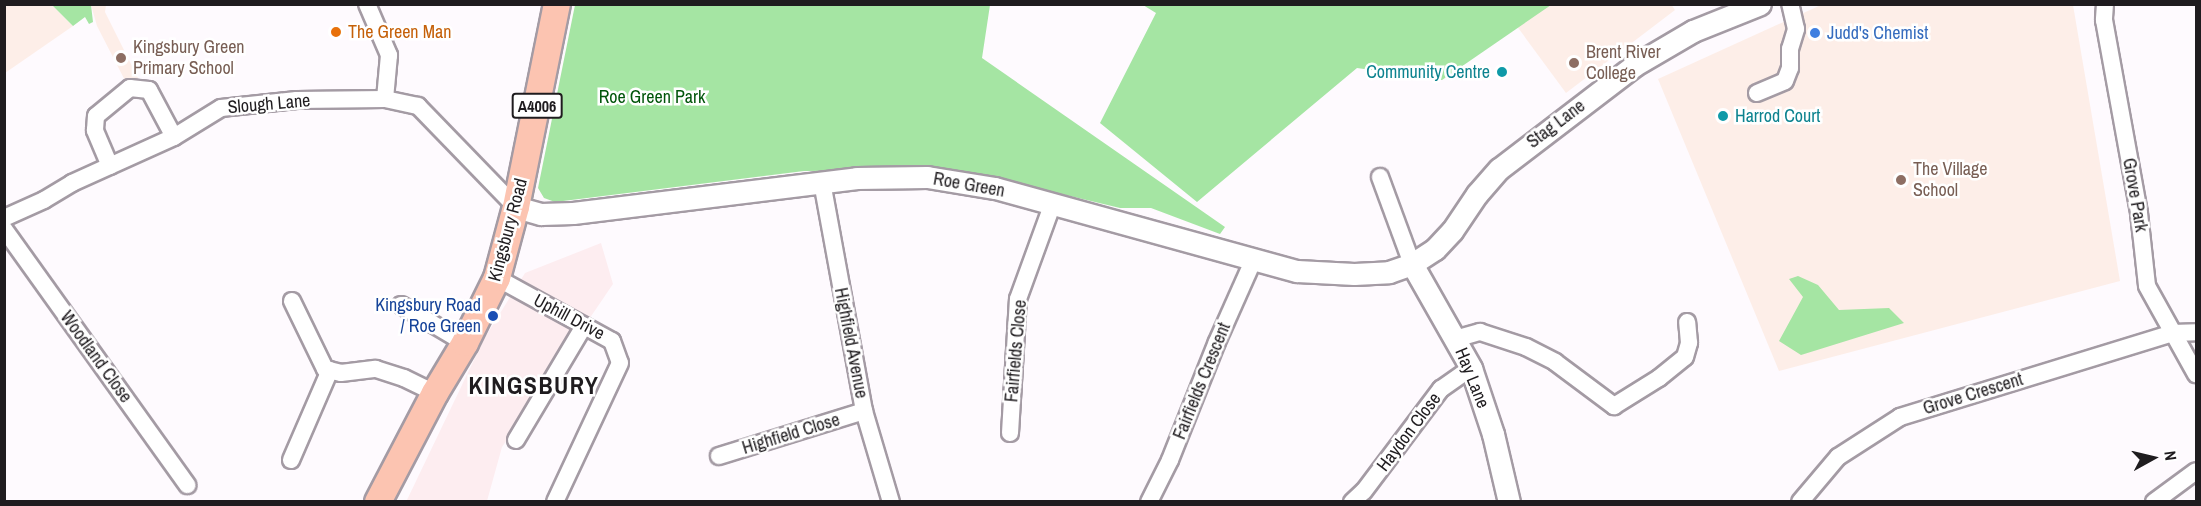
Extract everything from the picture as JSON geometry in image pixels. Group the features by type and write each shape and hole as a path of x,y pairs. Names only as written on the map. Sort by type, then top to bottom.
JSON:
{"main road":[{"name":"Kingsbury Road","path":"378,501 435,393 465,343 497,278 516,207 557,4"}],"street":[{"path":"367,4 389,55 385,99"},
{"name":"Stag Lane","path":"1412,264 1435,249 1452,231 1477,194 1499,169 1580,105 1672,42 1760,4"},
{"path":"1757,93 1785,81 1790,68 1790,49 1796,28 1790,4"},
{"name":"Grove Park","path":"2105,4 2104,20 2139,213 2147,286 2196,374"},
{"path":"110,166 95,130 96,116 130,88 149,90 174,137"},
{"name":"Slough Lane","path":"4,218 174,137 220,108 297,100 385,99 418,106 516,207"},
{"name":"Roe Green","path":"516,207 541,214 573,213 822,182 877,177 927,177 995,188 1297,271 1354,274 1389,272 1412,264"},
{"path":"1380,177 1412,264"},
{"name":"Highfield Avenue","path":"822,182 864,411 891,501"},
{"name":"Fairfields Close","path":"1010,433 1018,299 1053,203"},
{"name":"Woodland Close","path":"4,229 187,484"},
{"name":"Fairfields Crescent","path":"1149,501 1170,460 1217,342 1254,259"},
{"name":"Hay Lane","path":"1412,264 1471,368 1493,434 1509,501"},
{"name":"Uphill Drive","path":"497,278 612,341 620,363 555,501"},
{"path":"292,301 325,369 341,373 376,369 404,378 435,393"},
{"path":"401,305 465,343"},
{"path":"1455,339 1480,332 1526,347 1555,362 1614,406 1659,378 1684,357 1689,342 1688,322"},
{"path":"516,440 584,326"},
{"name":"Grove Crescent","path":"1800,501 1838,457 1900,417 2173,333 2196,332"},
{"name":"Haydon Close","path":"1352,501 1364,490 1441,388 1471,368"},
{"path":"291,460 330,370"},
{"name":"Highfield Close","path":"719,456 864,411"},
{"path":"2154,501 2196,471"}],"shaded area":[{"path":"5,4 52,5 73,26 5,73"},
{"name":"Brent River College","path":"1671,4 1675,10 1566,93 1516,25 1545,5"},
{"name":"Kingsbury Green Primary School","path":"91,5 106,5 105,12 144,90 134,98 97,26"},
{"name":"The Village School","path":"1821,5 2073,5 2120,281 1779,371 1658,79"},
{"path":"601,243 613,284 502,447 487,501 406,502 484,339 525,273"}],"green space":[{"path":"52,5 91,5 93,22 89,24 85,17 73,26"},
{"name":"Roe Green Park","path":"575,5 990,5 982,58 1225,227 1220,234 1151,208 1120,208 975,173 928,170 804,171 555,202 544,198 538,188"},
{"path":"1143,5 1551,5 1442,80 1357,68 1197,202 1100,123 1156,13"},
{"path":"1798,276 1818,285 1839,310 1889,308 1904,323 1801,355 1779,341 1803,297 1789,279"}],"place":[{"name":"The Green Man","path":"336,32"},
{"name":"Judd's Chemist","path":"1815,33"},
{"name":"Kingsbury Green Primary School","path":"121,58"},
{"name":"Brent River College","path":"1574,63"},
{"name":"Community Centre","path":"1502,72"},
{"name":"Harrod Court","path":"1723,116"},
{"name":"The Village School","path":"1901,180"},
{"name":"Kingsbury Road / Roe Green","path":"493,316"}],"district":[{"name":"KINGSBURY","path":"534,386"}]}
